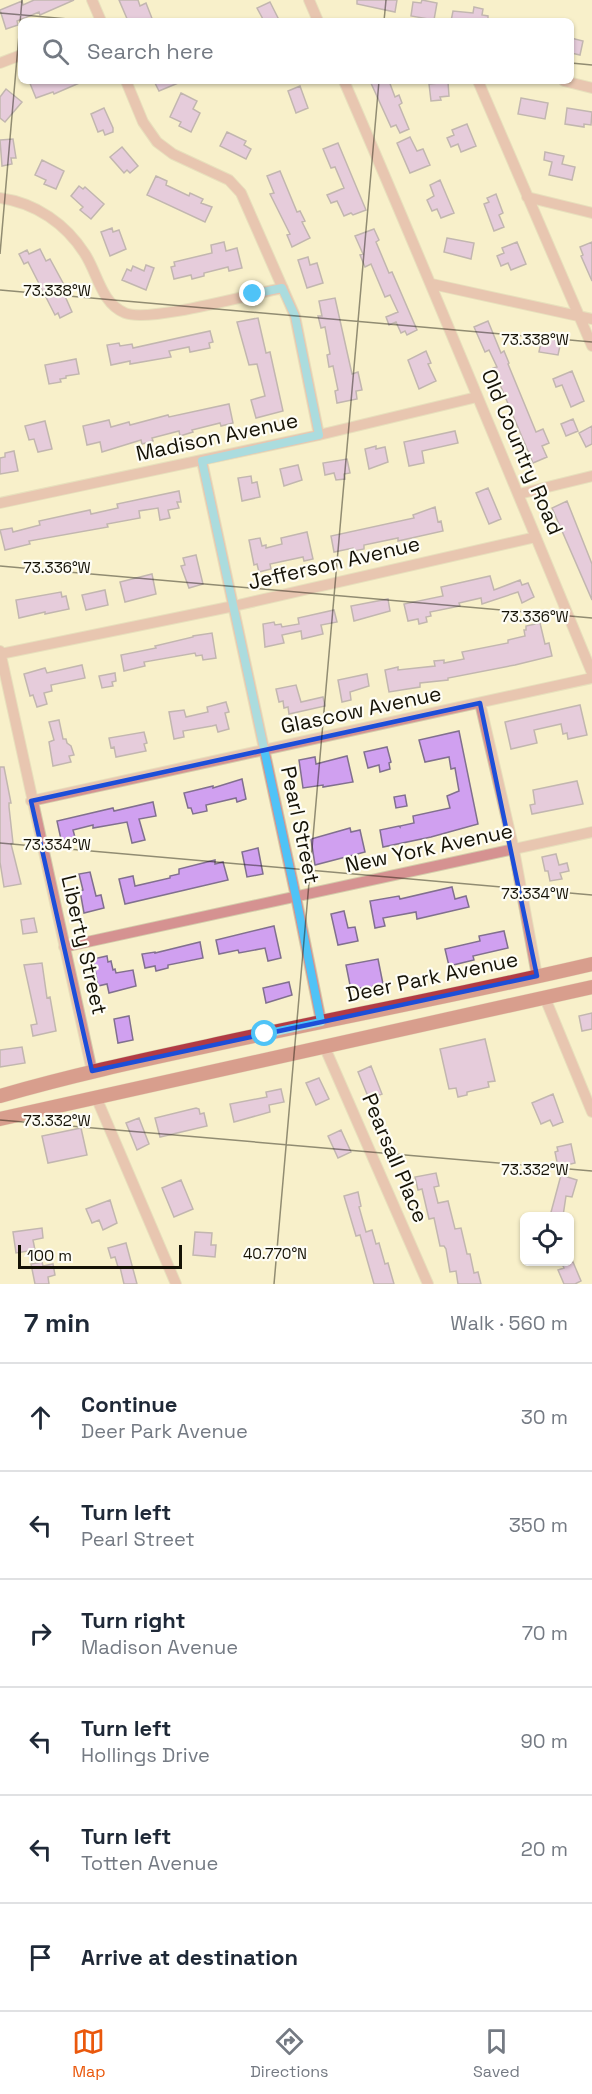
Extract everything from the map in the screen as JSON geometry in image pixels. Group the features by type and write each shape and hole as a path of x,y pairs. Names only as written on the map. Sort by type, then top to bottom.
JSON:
{"main road":[{"name":"Deer Park Avenue","path":"0,1096 92,1071 459,995 592,964"},
{"path":"0,1119 592,987"}],"street":[{"path":"92,0 100,18"},
{"path":"309,0 317,18"},
{"path":"0,63 18,56"},
{"path":"574,83 592,87"},
{"path":"127,84 143,122 157,142 173,154 229,180 241,193 295,316 319,435"},
{"name":"Old Country Road","path":"345,84 432,284 592,673"},
{"path":"479,84 592,346"},
{"path":"526,197 592,213"},
{"path":"0,198 39,209 64,227 85,254 108,301 126,313 154,316 282,288"},
{"path":"432,284 592,319"},
{"name":"Madison Avenue","path":"0,503 202,461 477,398"},
{"name":"Pearl Street","path":"202,461 321,1022"},
{"path":"519,494 592,476"},
{"name":"Jefferson Avenue","path":"0,653 234,606 536,537"},
{"name":"Liberty Street","path":"0,653 92,1071"},
{"name":"Glascow Avenue","path":"32,801 592,678"},
{"path":"480,703 514,850 537,976"},
{"name":"New York Avenue","path":"64,946 592,832"},
{"path":"545,998 592,1112"},
{"name":"Pearsall Place","path":"325,1048 428,1284"},
{"path":"96,1096 176,1284"}],"highlighted area":[{"path":"480,703 537,976 92,1071 31,801"}],"building":[{"path":"34,0 74,0 40,15 39,12 18,18 18,25 6,29 0,10 22,1 23,5"},
{"path":"119,0 138,0 140,6 146,3 152,18 127,18"},
{"path":"357,0 397,0 395,12 357,4"},
{"path":"422,0 437,3 434,18 411,16 413,2 421,3"},
{"path":"270,2 278,18 262,18 257,8"},
{"path":"474,7 483,9 482,15 488,18 452,18 453,11 473,13"},
{"path":"574,39 583,41 580,55 574,54"},
{"path":"30,84 77,84 54,94 53,92 36,98"},
{"path":"156,84 176,84 159,91"},
{"path":"371,84 390,84 395,97 399,95 402,103 399,105 409,129 400,133 396,125 391,127"},
{"path":"429,84 448,84 449,96 431,101"},
{"path":"300,86 308,108 296,113 288,91"},
{"path":"6,89 22,102 5,122 0,118 0,97"},
{"path":"181,93 197,101 193,109 200,113 191,132 179,126 181,122 170,117"},
{"path":"521,98 548,103 545,119 518,114"},
{"path":"104,108 113,128 113,132 105,135 103,130 98,132 91,114"},
{"path":"567,108 592,112 591,125 584,124 584,127 565,124"},
{"path":"467,124 476,146 461,152 458,144 451,147 447,138 454,135 452,130"},
{"path":"227,132 246,141 244,145 251,149 246,159 220,146"},
{"path":"410,137 417,151 423,149 430,165 410,173 397,143"},
{"path":"13,139 16,158 11,158 12,164 2,166 0,140"},
{"path":"338,143 366,210 353,215 351,213 344,216 337,201 331,203 327,195 344,188 335,167 331,168 323,149"},
{"path":"122,147 138,166 130,173 127,170 124,173 110,157"},
{"path":"545,152 564,156 562,164 575,167 572,180 549,175 552,162 544,160"},
{"path":"42,160 64,171 56,189 44,184 46,180 35,175"},
{"path":"280,171 297,212 300,211 305,221 302,222 310,238 292,247 287,235 290,234 270,194 274,193 267,176"},
{"path":"156,176 167,181 166,185 189,196 190,193 203,199 201,203 212,207 205,222 147,195"},
{"path":"440,180 454,213 441,218 437,209 432,211 427,200 434,196 430,185"},
{"path":"79,186 83,189 85,187 104,204 91,219 80,210 83,207 71,196"},
{"path":"496,194 503,213 499,215 504,227 494,231 484,204 489,202 487,198"},
{"path":"112,228 113,232 119,230 126,249 110,256 101,232"},
{"path":"374,229 379,240 376,242 389,273 392,272 417,330 407,335 405,331 401,333 396,322 389,325 386,317 398,312 390,295 385,297 371,264 365,267 360,255 363,254 355,236"},
{"path":"447,238 474,243 471,259 444,252"},
{"path":"224,242 226,251 237,248 242,268 229,271 228,267 204,273 204,276 192,279 191,275 174,279 171,267 175,266 174,262 212,253 211,245"},
{"path":"517,242 526,264 511,270 508,263 501,266 497,256 504,253 502,248"},
{"path":"592,242 592,281 581,256 583,255 580,247"},
{"path":"40,249 46,261 50,259 69,294 65,296 72,312 60,318 58,313 55,315 28,262 24,264 19,254 27,250 29,254"},
{"path":"308,257 310,265 317,263 323,283 307,288 298,260"},
{"path":"146,265 154,268 146,290 122,280 127,269 131,271 133,266 144,271"},
{"path":"335,298 352,374 358,372 362,390 356,391 357,399 337,403 335,391 338,390 333,366 329,367 327,355 330,354 325,327 321,328 318,316 322,316 319,301"},
{"path":"258,318 266,353 270,352 283,411 256,418 251,400 265,396 257,364 249,365 237,322"},
{"path":"488,321 501,353 504,351 536,432 543,429 549,443 542,446 547,457 533,463 493,368 497,367 489,350 485,352 474,327"},
{"path":"210,331 213,342 209,343 210,348 190,352 189,347 169,351 171,357 111,365 107,345 132,344 133,348"},
{"path":"542,337 561,341 558,355 539,352"},
{"path":"426,351 431,363 428,364 436,381 419,389 408,360"},
{"path":"76,359 79,374 66,376 60,379 61,382 49,384 45,365"},
{"path":"572,371 584,401 571,407 562,385 556,387 553,379"},
{"path":"229,404 233,423 221,426 220,423 192,430 193,432 180,436 179,431 152,438 153,441 142,444 141,440 102,452 100,442 87,445 83,426 109,420 111,427 129,422 130,425 168,415 169,417"},
{"path":"573,419 578,431 566,436 561,424"},
{"path":"45,421 52,449 38,452 34,439 29,440 25,426"},
{"path":"592,426 592,444 586,447 579,433"},
{"path":"455,431 458,443 422,451 424,463 409,466 404,442"},
{"path":"376,446 376,449 385,447 388,462 369,469 365,449"},
{"path":"14,451 18,471 0,474 0,458 5,457 5,453"},
{"path":"347,459 350,473 344,474 345,479 336,480 334,473 325,475 323,463"},
{"path":"298,465 302,480 284,486 280,469"},
{"path":"251,476 252,483 257,482 260,497 242,501 238,478"},
{"path":"488,488 501,519 489,524 476,493"},
{"path":"179,491 181,502 177,502 179,508 168,510 170,518 160,520 158,508 139,511 140,518 107,524 108,527 29,541 30,544 5,550 0,530 12,528 13,532 40,525 39,521 90,510 91,514 118,508 117,504"},
{"path":"567,501 592,564 592,600 552,508"},
{"path":"435,507 438,522 441,521 443,531 398,541 398,538 364,545 364,549 354,551 353,548 334,552 331,536 414,518 413,515"},
{"path":"307,532 313,559 304,561 303,557 270,564 271,569 259,572 257,564 254,565 249,540 260,538 262,546 266,545 266,548 282,544 281,538"},
{"path":"196,555 203,584 189,588 181,566 185,565 183,558"},
{"path":"152,574 156,594 125,602 120,582"},
{"path":"490,576 494,590 520,580 522,585 528,583 534,597 522,603 518,592 482,604 481,598 459,603 460,606 430,612 431,616 426,617 427,622 419,624 418,619 408,621 404,604 443,596 441,587"},
{"path":"105,590 108,605 86,610 82,595"},
{"path":"61,592 62,597 66,596 69,609 19,618 16,600"},
{"path":"388,599 390,611 354,621 351,606"},
{"path":"334,610 337,622 321,625 323,634 302,639 301,631 282,635 284,643 265,647 263,624 274,622 275,625 281,624 282,627 299,624 298,618"},
{"path":"540,623 545,644 549,643 552,656 448,678 448,680 420,683 420,687 389,692 385,670 398,667 398,670 435,666 434,661 444,660 444,663 464,659 462,652 508,643 508,640 525,636 526,626"},
{"path":"212,633 216,658 203,660 202,655 196,656 195,653 144,662 145,666 124,671 121,655"},
{"path":"82,665 85,678 51,685 52,691 44,693 47,704 37,707 33,695 30,696 24,674 45,668 47,673"},
{"path":"115,673 116,681 112,682 113,686 102,688 99,676"},
{"path":"367,674 369,686 350,692 351,700 342,702 338,680"},
{"path":"296,685 301,702 323,697 325,706 289,714 288,707 284,708 283,701 279,702 276,689"},
{"path":"226,702 229,712 225,713 229,729 218,732 216,725 183,731 184,737 174,739 169,712 184,710 186,717 208,712 207,707"},
{"path":"580,705 587,735 568,739 567,733 563,734 561,724 534,730 537,743 511,749 505,722"},
{"path":"59,720 63,739 66,739 71,746 74,755 69,756 71,762 53,766 49,742 54,740 49,722"},
{"path":"459,731 478,824 383,847 380,830 414,823 413,816 450,808 447,796 459,791 455,768 451,769 449,757 425,762 419,740"},
{"path":"144,732 147,743 144,744 146,751 116,757 109,738"},
{"path":"387,747 391,762 389,763 390,769 380,772 379,765 368,768 364,752"},
{"path":"347,756 353,782 303,788 299,760 315,757 316,764"},
{"path":"0,767 4,767 11,803 9,807 13,843 11,844 21,884 4,887 0,862"},
{"path":"242,779 246,799 237,802 236,798 206,805 207,811 193,814 191,808 188,808 184,793 213,786 213,788"},
{"path":"577,781 583,804 532,814 530,805 535,804 533,790"},
{"path":"405,795 407,806 396,808 394,797"},
{"path":"153,802 156,816 139,819 145,840 132,843 127,822 93,828 93,825 73,830 76,841 62,844 57,821 113,808 114,811"},
{"path":"350,828 351,832 360,830 365,852 315,865 311,839"},
{"path":"258,848 263,874 247,877 242,852"},
{"path":"556,854 559,865 567,863 569,871 560,873 562,879 550,881 542,857"},
{"path":"215,860 215,864 223,862 228,880 125,904 119,879 133,876 135,886 170,878 170,876 179,874 179,869"},
{"path":"90,872 96,896 101,895 104,908 84,913 80,891 83,890 79,874"},
{"path":"452,887 455,899 466,896 469,907 417,919 416,912 383,918 385,926 375,928 370,901 399,896 400,899"},
{"path":"344,911 348,928 355,927 358,941 338,945 331,914"},
{"path":"34,918 37,932 23,934 21,920"},
{"path":"274,926 281,958 268,961 265,948 219,954 216,940"},
{"path":"504,931 508,948 473,956 474,960 449,966 445,949 480,941 479,936"},
{"path":"200,942 203,958 168,965 168,968 156,971 155,966 145,968 142,954"},
{"path":"107,956 108,962 111,961 116,973 133,970 136,986 109,993 107,984 98,986 93,959"},
{"path":"378,959 383,984 373,986 374,990 362,992 361,988 351,990 346,965"},
{"path":"42,963 47,998 50,997 56,1031 33,1036 31,1025 37,1024 24,965"},
{"path":"289,982 292,995 266,1003 263,988"},
{"path":"592,1013 592,1029 582,1031 579,1016"},
{"path":"129,1016 133,1040 118,1043 114,1019"},
{"path":"485,1039 495,1081 488,1082 489,1087 467,1092 467,1095 458,1097 456,1088 449,1089 440,1049"},
{"path":"22,1047 25,1063 0,1067 0,1050"},
{"path":"371,1066 382,1094 369,1099 358,1072"},
{"path":"319,1078 329,1099 316,1105 306,1083"},
{"path":"281,1089 284,1102 269,1105 270,1112 234,1122 230,1104 267,1097 266,1092"},
{"path":"553,1094 563,1122 553,1126 550,1120 541,1124 532,1103"},
{"path":"199,1109 200,1114 204,1113 207,1126 160,1137 155,1118"},
{"path":"139,1118 149,1144 137,1150 126,1123"},
{"path":"81,1128 87,1155 48,1163 42,1136"},
{"path":"341,1130 351,1152 338,1158 328,1136"},
{"path":"571,1144 575,1163 558,1167 555,1152 558,1151 557,1147"},
{"path":"436,1173 439,1186 434,1187 438,1203 448,1201 455,1229 461,1228 467,1254 470,1254 474,1273 478,1272 481,1284 458,1284 456,1271 450,1272 446,1249 440,1246 434,1218 429,1219 422,1189 418,1190 415,1177"},
{"path":"561,1175 577,1180 572,1197 566,1196 564,1212 551,1212"},
{"path":"181,1180 193,1209 174,1217 162,1188"},
{"path":"358,1192 361,1206 359,1207 366,1232 372,1230 376,1244 379,1243 394,1284 374,1284 360,1235 356,1236 344,1196"},
{"path":"110,1200 117,1223 103,1230 99,1220 92,1223 86,1209"},
{"path":"42,1228 43,1238 33,1240 35,1250 16,1253 13,1232"},
{"path":"195,1232 212,1233 211,1245 216,1245 215,1257 193,1255"},
{"path":"126,1243 137,1284 124,1284 120,1267 115,1257 111,1258 108,1248"},
{"path":"42,1262 43,1266 53,1264 55,1275 48,1277 49,1284 35,1284 31,1264"},
{"path":"574,1264 581,1281 575,1284 564,1284 558,1270 564,1268 563,1266"}],"route":[{"path":"253,294 282,288 295,316 319,435 202,461 321,1022 265,1034"}]}
